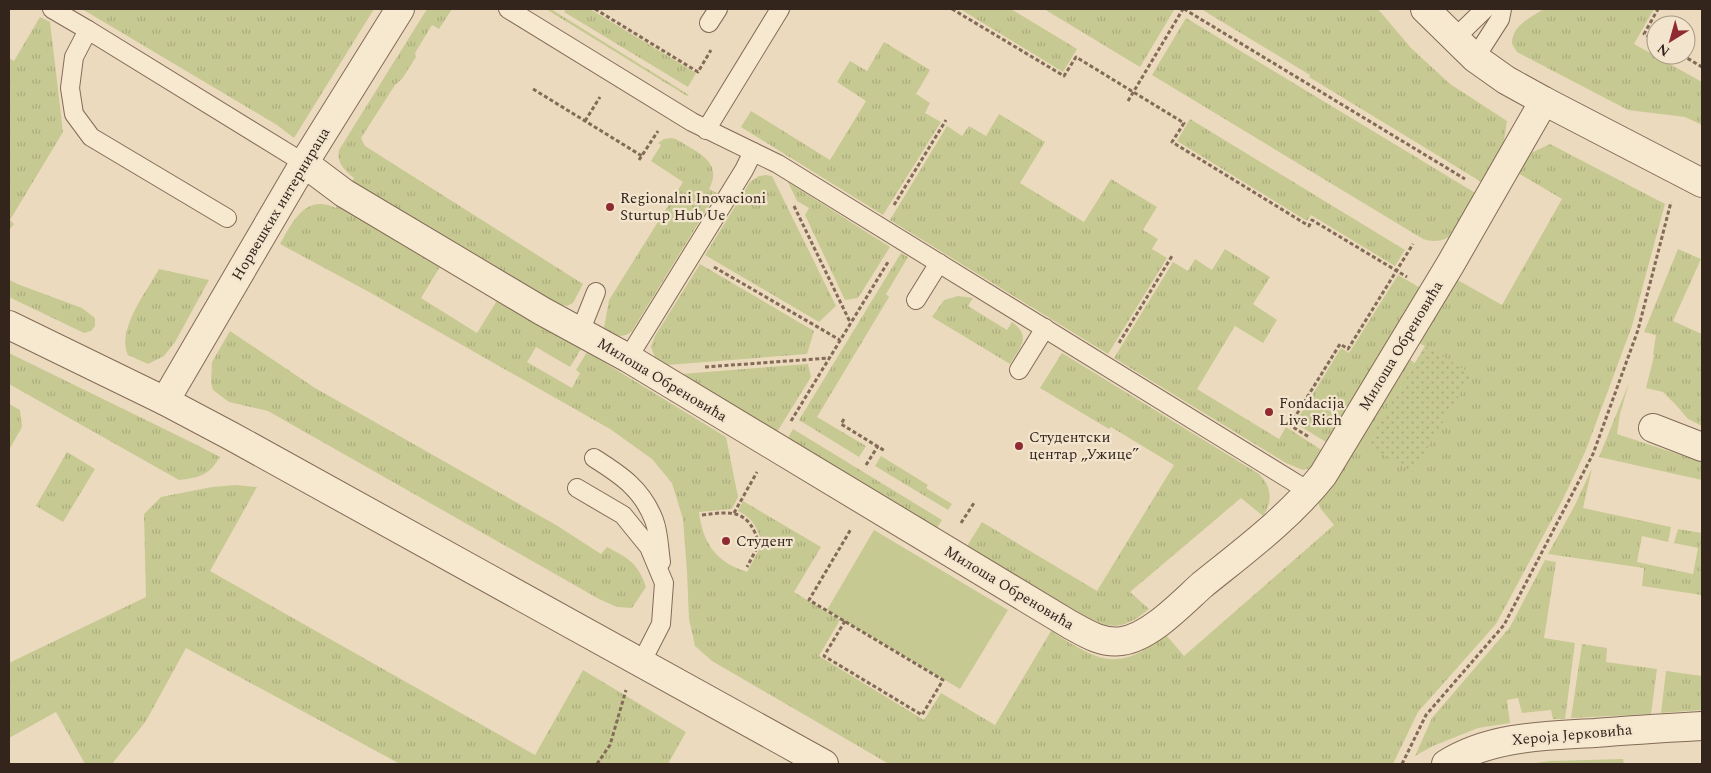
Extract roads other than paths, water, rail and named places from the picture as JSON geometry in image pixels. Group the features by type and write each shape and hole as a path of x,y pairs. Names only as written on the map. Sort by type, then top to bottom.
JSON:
{"street":[{"name":"Норвешких интернираца","path":"165,401 304,163 400,9"},
{"path":"1425,9 1475,58 1506,80 1702,183"},
{"name":"Милоша Обреновића","path":"304,163 344,193 542,311 628,358 1068,624 1101,640 1122,641 1146,631 1278,523 1310,492 1323,474 1491,195 1544,101"},
{"path":"9,325 165,401 240,441 824,764"},
{"path":"1653,428 1702,447"},
{"name":"Хероја Јерковића","path":"1446,764 1489,744 1514,739 1546,735 1702,726"}],"lane":[{"path":"52,9 304,163"},
{"path":"508,9 706,130 778,164 1310,492"},
{"path":"706,130 780,9"},
{"path":"1454,39 1485,9"},
{"path":"1475,58 1500,19 1502,9"},
{"path":"88,30 74,58 70,88 74,114 91,137 227,218"},
{"path":"628,358 744,170 753,152"},
{"path":"916,300 939,263"},
{"path":"580,332 596,292"},
{"path":"1019,370 1045,328"},
{"path":"594,458 619,474 640,493 655,522 664,582 661,624 641,663"},
{"path":"577,488 622,515 649,548 664,582"}],"place":[{"name":"Regionalni Inovacioni Sturtup Hub Ue","path":"610,207"},
{"name":"Fondacija Live Rich","path":"1269,412"},
{"name":"Студентски центар „Ужице”","path":"1019,446"},
{"name":"Студент","path":"726,541"}]}
